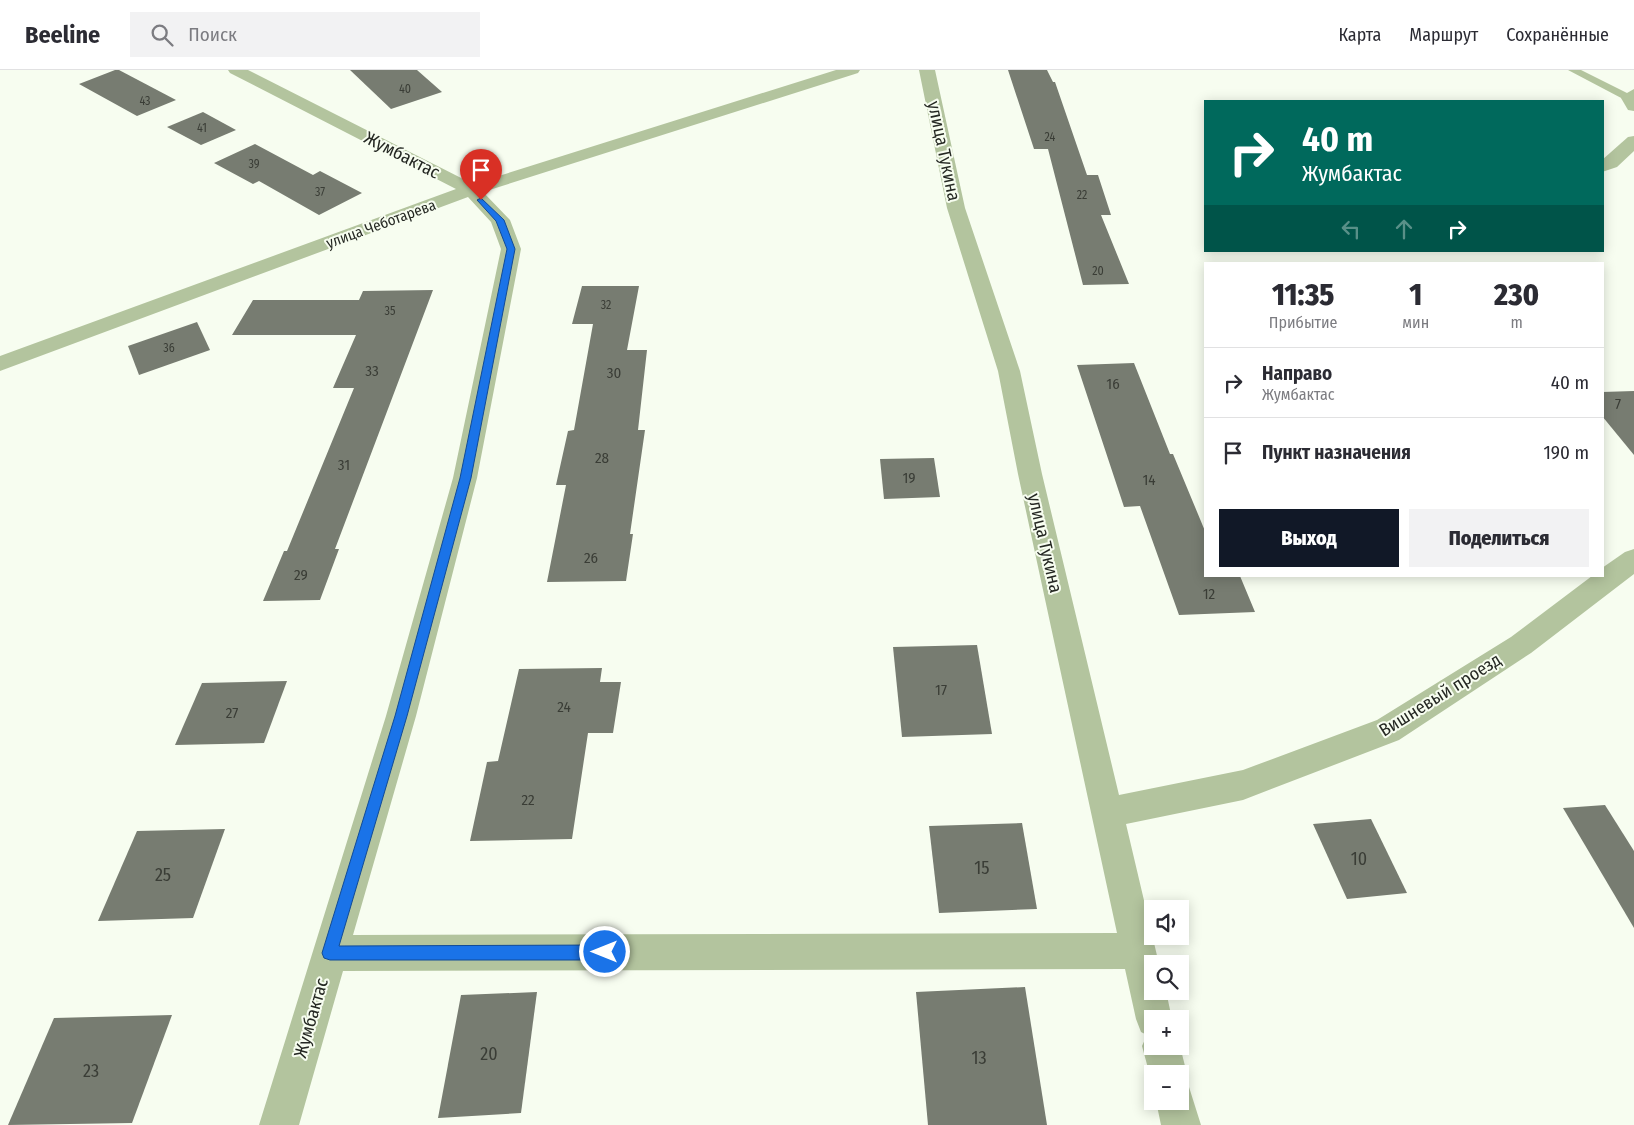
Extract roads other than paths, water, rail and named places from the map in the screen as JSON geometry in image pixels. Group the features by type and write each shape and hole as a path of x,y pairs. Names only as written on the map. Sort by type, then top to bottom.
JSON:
{"street":[{"name":"Жумбактас","path":"236,70 471,190 500,220 511,249 465,478 401,716 279,1125"},
{"name":"улица Чеботарева","path":"0,364 471,190 852,70"},
{"name":"улица Тукина","path":"927,70 956,208 1009,371 1030,474 1152,1010"},
{"path":"1604,166 1610,163 1634,141"},
{"name":"Вишневый проезд","path":"1106,813 1243,784 1388,730 1521,645 1634,559"},
{"path":"330,953 1137,951"},
{"path":"1177,1110 1181,1125"}],"lane":[{"path":"1573,70 1633,99"}]}
